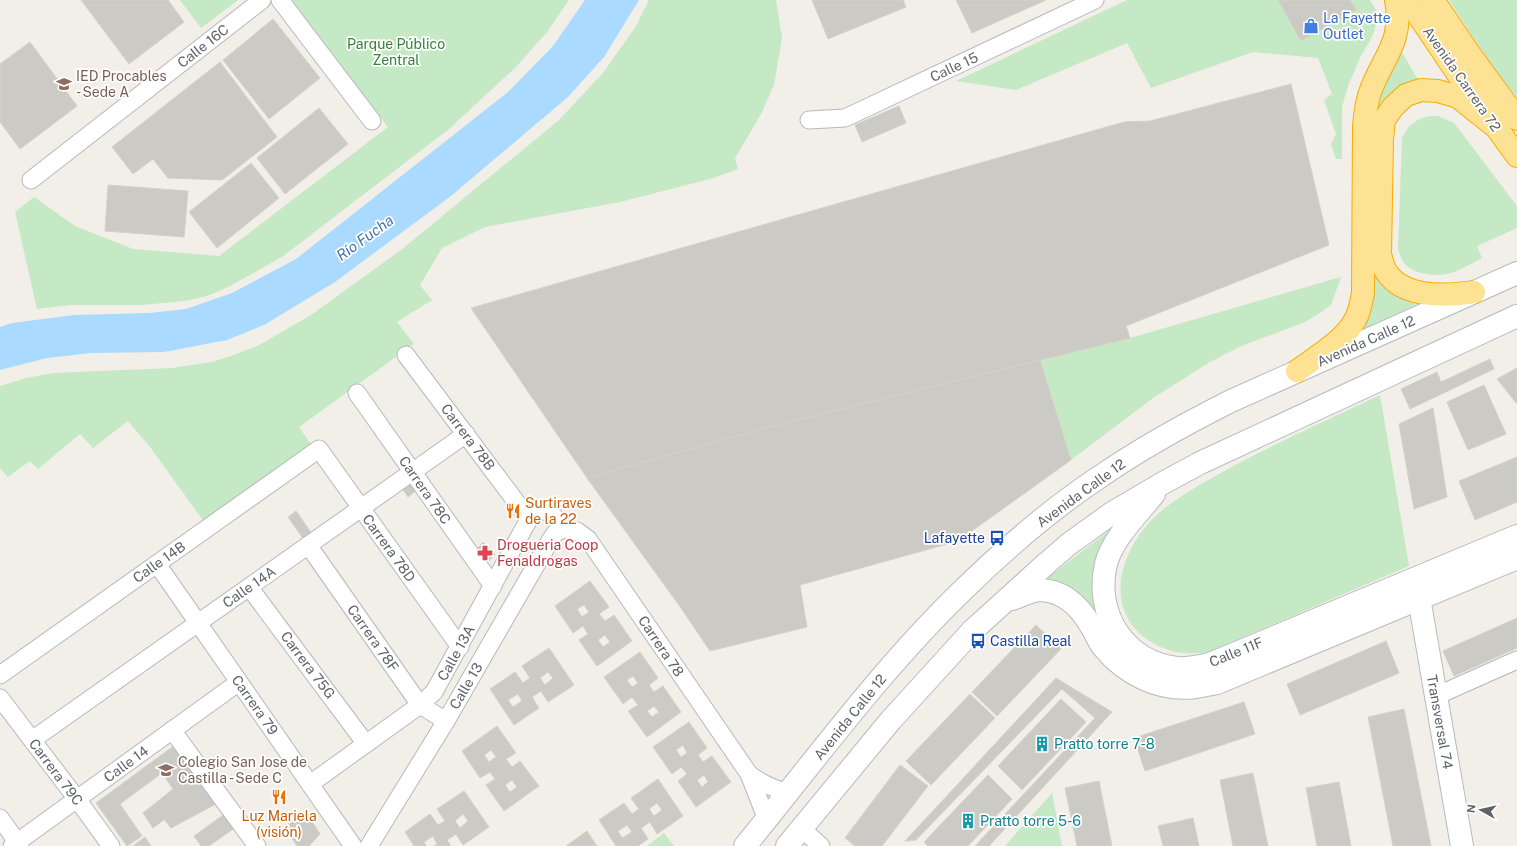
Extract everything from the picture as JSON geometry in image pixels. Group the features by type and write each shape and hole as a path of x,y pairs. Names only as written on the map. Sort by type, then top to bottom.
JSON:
{"highway":[{"path":"1297,371 1343,336 1355,320 1361,307 1363,293 1364,126 1366,103 1376,76 1390,53 1397,34 1398,22 1396,0"},
{"name":"Avenida Carrera 72","path":"1408,0 1493,125 1517,156"},
{"name":"Avenida Carrera 72","path":"1433,0 1517,119"},
{"path":"1474,292 1448,296 1423,293 1411,290 1397,282 1385,270 1380,255 1382,139 1384,120 1393,107 1406,95 1421,90 1438,90 1458,97 1493,125"}],"main road":[{"name":"Avenida Calle 12","path":"745,846 872,689 925,630 963,590 997,558 1046,516 1097,479 1184,424 1297,371 1517,273"},
{"path":"787,846 891,720 934,671 972,631 1069,544 1112,514 1163,483 1245,442 1517,316"},
{"name":"Calle 11F","path":"1163,483 1114,544 1106,563 1103,582 1104,602 1110,620 1119,635 1130,648 1146,659 1160,665 1178,668 1194,668 1210,664 1517,536"},
{"name":"Calle 11F","path":"1007,600 1040,590 1056,593 1067,598 1079,608 1102,646 1120,665 1137,676 1156,684 1175,687 1196,687 1217,683 1517,558"},
{"name":"Transversal 74","path":"1419,598 1462,846"}],"street":[{"name":"Calle 16C","path":"31,180 262,0"},
{"path":"280,0 372,121"},
{"name":"Calle 15","path":"809,120 846,118 1094,0"},
{"name":"Carrera 78B","path":"406,355 529,519"},
{"name":"Carrera 78C","path":"357,393 492,586"},
{"name":"Calle 14A","path":"32,740 466,434"},
{"name":"Carrera 78D","path":"318,449 460,647"},
{"name":"Calle 14B","path":"0,675 318,449"},
{"path":"529,519 536,512 544,511 556,516 565,529"},
{"name":"Calle 13A","path":"310,784 420,705 434,692 529,519"},
{"name":"Carrera 78","path":"565,529 577,531 588,539 749,774 767,820"},
{"name":"Calle 13","path":"369,846 446,721 551,539 556,532 565,529"},
{"name":"Carrera 78F","path":"308,545 420,705 446,721"},
{"name":"Carrera 79","path":"157,564 310,784 348,845"},
{"name":"Carrera 75G","path":"249,587 366,744"},
{"path":"1436,696 1517,660"},
{"name":"Calle 14","path":"17,845 77,799 239,682"},
{"name":"Carrera 79C","path":"0,698 111,846"},
{"path":"172,730 257,846"},
{"name":"Carrera 78","path":"749,774 774,790 789,793"},
{"path":"0,818 17,845"},
{"path":"801,828 822,846"}],"green space":[{"path":"180,0 238,0 201,28"},
{"name":"Parque Público Zentral","path":"292,0 569,0 547,32 515,68 449,129 282,257 228,287 207,296 185,301 142,305 70,305 37,309 15,212 34,197 75,226 133,249 219,256 388,127"},
{"path":"649,0 776,0 782,38 774,85 761,114 735,158 738,169 710,179 620,202 485,227 442,248 420,285 432,300 397,322 414,344 299,427 312,446 205,523 150,447 128,421 93,448 80,434 38,469 30,461 8,477 0,468 0,386 26,378 53,373 172,368 212,362 259,345 311,315 401,250 559,120 603,73 636,26"},
{"path":"1127,0 1370,0 1379,15 1373,35 1361,56 1349,83 1342,107 1342,159 1336,159 1331,144 1336,134 1324,100 1332,94 1318,58 1253,52 1151,88 1127,43 1016,90 956,81"},
{"path":"1449,0 1517,0 1517,98 1495,70"},
{"path":"1400,49 1420,83 1398,95 1375,256 1423,301 1358,333 1375,104"},
{"path":"1438,116 1454,123 1517,206 1517,228 1477,246 1482,258 1458,270 1442,275 1423,273 1411,269 1403,262 1398,249 1402,138 1407,129 1413,123 1421,118"},
{"path":"1341,277 1331,305 1317,315 1303,323 1241,346 1210,362 1153,398 1071,460 1040,360 1130,338"},
{"path":"1380,395 1409,566 1208,652 1186,653 1169,650 1148,640 1132,625 1124,610 1121,595 1121,579 1131,549 1139,535 1160,512 1174,501 1211,478 1239,463"},
{"path":"1123,520 1103,558 1099,574 1099,598 1103,613 1109,628 1127,653 1140,663 1169,673 1203,670 1223,665 1517,541 1517,547 1224,669 1199,677 1175,680 1148,674 1125,661 1110,644 1087,606 1079,597 1063,587 1042,582"},
{"path":"1052,793 1062,846 1005,846"},
{"path":"664,833 674,846 647,846"}],"water":[{"name":"Río Fucha","path":"585,0 639,0 604,57 568,97 451,196 335,282 264,325 227,340 164,352 91,353 47,358 0,370 0,327 12,323 74,315 149,313 186,309 232,293 296,259 508,92 553,46"}],"building":[{"path":"81,0 168,0 184,22 129,64"},
{"path":"812,0 903,0 906,7 828,39"},
{"path":"956,0 1046,0 972,33"},
{"name":"La Fayette Outlet","path":"1278,0 1350,0 1356,10 1301,41"},
{"path":"273,19 320,78 269,119 223,60"},
{"path":"30,42 77,106 20,149 0,122 0,64"},
{"path":"220,62 277,137 222,180 168,178 153,159 133,174 112,147"},
{"path":"1291,84 1329,245 1126,326 1130,338 765,428 587,478 471,308 1124,122 1150,121"},
{"path":"899,106 906,123 862,142 855,125"},
{"path":"319,108 348,144 285,194 257,158"},
{"path":"251,163 279,198 217,248 189,212"},
{"path":"108,185 188,191 184,237 105,231"},
{"path":"1490,359 1494,369 1410,409 1401,389 1437,372 1441,382"},
{"path":"1040,360 1071,460 958,541 800,585 807,627 710,651 681,608 587,478 765,428"},
{"path":"1517,368 1517,404 1497,379"},
{"path":"1484,385 1506,434 1468,450 1447,402"},
{"path":"1433,408 1447,497 1414,509 1399,424"},
{"path":"1517,457 1517,502 1475,520 1459,481"},
{"path":"413,479 419,488 408,497 401,487"},
{"path":"296,511 312,534 304,540 288,517"},
{"name":"Drogueria Coop Fenaldrogas","path":"483,542 495,554 488,562 475,551"},
{"path":"590,581 609,607 599,614 605,621 614,615 632,641 597,666 579,640 588,634 583,626 573,633 555,606","holes":["584,605 589,612 582,617 577,609","605,635 610,642 603,647 598,640"]},
{"path":"1517,618 1517,648 1454,676 1443,651"},
{"path":"1036,625 1061,649 997,716 972,692"},
{"path":"1386,641 1399,673 1300,715 1287,684"},
{"path":"549,648 574,685 548,702 541,691 532,697 539,708 514,725 490,689 515,672 523,683 530,678 522,666","holes":["548,672 553,678 545,685 540,678","518,694 522,701 513,707 508,700"]},
{"path":"640,652 658,678 649,685 654,692 663,686 681,712 647,737 628,711 638,705 632,697 623,704 604,677","holes":["633,676 638,683 632,687 627,680","654,706 659,712 652,717 647,711"]},
{"path":"1056,678 1112,712 989,846 975,846 1095,718 1062,689 916,840 905,841"},
{"path":"970,694 995,718 931,785 906,761"},
{"name":"Pratto torre 7-8","path":"1061,699 1086,722 1022,790 998,766"},
{"path":"1244,702 1255,734 1145,771 1134,738"},
{"path":"1404,709 1431,846 1393,846 1368,717"},
{"path":"689,722 707,748 698,755 703,762 712,756 731,782 696,807 678,781 687,774 681,767 672,774 653,747","holes":["683,745 687,753 681,757 676,750","704,775 708,782 702,787 697,780"]},
{"path":"497,726 516,753 506,759 512,767 520,761 539,786 504,811 486,785 495,779 490,772 480,778 462,751","holes":["491,750 496,757 489,762 484,755","512,780 517,787 510,792 505,785"]},
{"path":"175,745 205,789 153,828 143,813 173,789 162,773 120,804 142,836 127,846 96,803"},
{"path":"900,765 928,786 882,846 855,846 845,838"},
{"path":"1253,773 1268,846 1233,846 1220,780"},
{"name":"Pratto torre 5-6","path":"988,775 1012,799 968,846 928,846 924,842"},
{"path":"658,779 683,816 657,834 650,822 641,828 648,839 638,846 616,846 599,820 624,803 632,814 639,809 631,798","holes":["657,803 662,810 654,816 649,809","627,825 632,832 622,838 618,831"]},
{"path":"1099,781 1112,846 1077,846 1065,788"},
{"path":"1339,782 1351,846 1317,846 1306,788"},
{"path":"205,789 216,804 171,828 164,819"},
{"path":"464,791 489,827 463,845 456,834 447,840 451,846 434,846 437,844 433,836 424,842 426,846 414,846 405,832 430,814 438,825 445,821 437,809","holes":["463,814 468,821 460,828 455,821"]},
{"path":"306,812 320,834 309,846 297,846 284,827"},
{"path":"226,813 236,827 209,846 201,846 194,836"},
{"path":"1193,818 1199,846 1163,846 1158,826"},
{"path":"587,831 597,846 566,846"},
{"path":"145,837 151,846 133,846"}],"place":[{"name":"La Fayette Outlet","path":"1311,26"},
{"name":"IED Procables - Sede A","path":"64,84"},
{"name":"Surtiraves de la 22","path":"513,511"},
{"name":"Lafayette","path":"997,538"},
{"name":"Drogueria Coop Fenaldrogas","path":"485,553"},
{"name":"Castilla Real","path":"978,641"},
{"name":"Pratto torre 7-8","path":"1042,744"},
{"name":"Colegio San Jose de Castilla - Sede C","path":"166,770"},
{"name":"Luz Mariela (visión)","path":"279,797"},
{"name":"Pratto torre 5-6","path":"968,821"}]}
